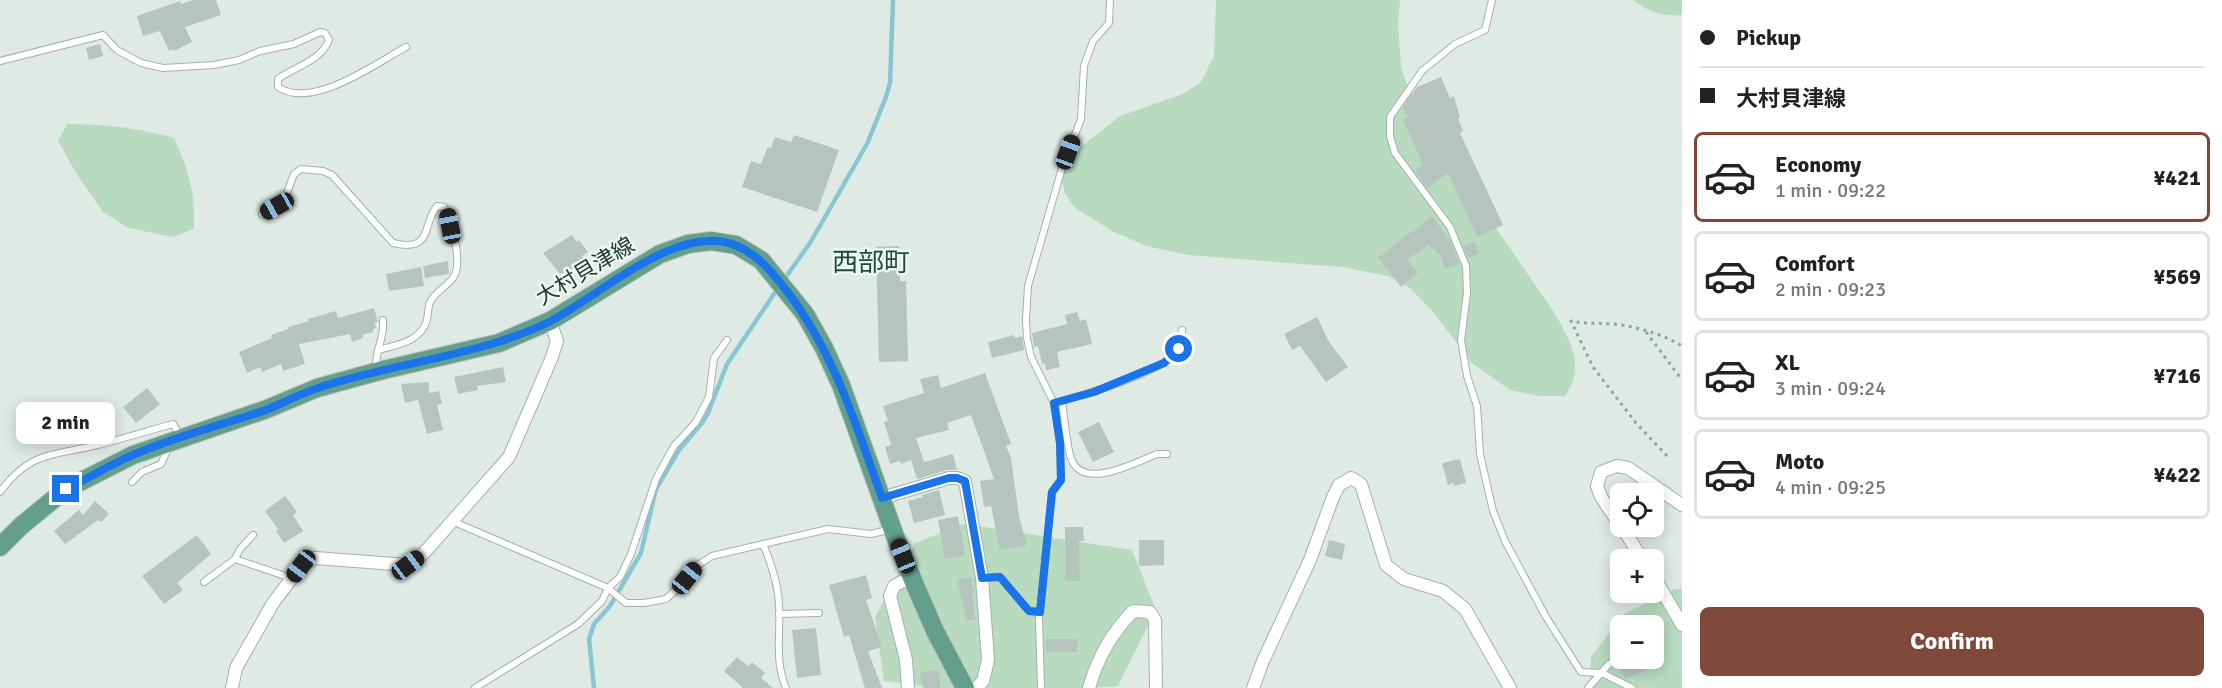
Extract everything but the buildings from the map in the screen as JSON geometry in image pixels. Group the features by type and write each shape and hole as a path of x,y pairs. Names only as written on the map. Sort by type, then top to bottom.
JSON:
{"main road":[{"name":"大村貝津線","path":"0,547 21,526 66,489 133,455 267,409 317,388 499,343 550,321 660,254 688,244 711,241 736,245 761,260 805,314 841,385 892,529 934,631 976,687"}],"street":[{"path":"232,688 236,668 273,603 301,566 315,558 408,565 424,553 509,457 552,357 557,340 550,321"},
{"path":"1610,510 1596,486 1601,472 1617,466 1628,468 1649,483"},
{"path":"882,498 949,478 965,481 982,578 988,660 983,681 976,687"},
{"path":"1253,688 1263,661 1310,560 1333,497 1339,485 1351,478 1361,484 1386,565 1404,579 1443,591 1465,609 1510,688"},
{"path":"1664,493 1682,506"},
{"path":"908,688 906,660 890,596 894,586 911,577"},
{"path":"1664,594 1682,625"},
{"path":"1089,688 1093,673 1114,630 1133,611 1150,612 1155,620 1156,688"}],"lane":[{"path":"1041,688 1040,612 1052,492 1061,480 1060,443 1054,403 1031,357 1027,338 1028,286 1062,168 1081,119 1084,66 1093,41 1110,23 1110,0"},
{"path":"1492,0 1485,30 1455,44 1422,71 1390,117 1390,136 1395,153 1450,227 1466,266 1467,293 1461,340 1467,376 1477,406 1483,469 1493,511 1505,541 1546,617 1581,672 1600,673 1632,688"},
{"path":"0,61 103,35 117,50 141,63 163,68 214,66 240,60 260,51 294,44 320,32 325,33 329,40 326,48 278,80 278,87 284,91 304,93 330,89 406,47"},
{"path":"262,214 277,206 285,198 294,174 301,169 309,168 332,175 393,243 402,245 416,243 424,237 433,211 437,206 444,207 458,264 454,277 430,302 421,333 406,342 378,350"},
{"path":"377,372 375,355 384,332 383,320"},
{"path":"1054,403 1094,392 1164,363 1179,349 1182,330"},
{"path":"476,688 578,624 602,601 608,588 620,577 631,554 656,479 674,446 696,422 709,397 714,358 726,340"},
{"path":"1062,401 1072,461 1087,475 1098,476 1157,454 1167,454"},
{"path":"0,492 13,474 31,462 56,452 95,446 173,424 177,439 161,464 142,472 132,482"},
{"path":"452,521 608,588 626,603 666,599 695,567 712,556 828,529 871,534 892,529"},
{"path":"204,582 235,559 240,549 253,535"},
{"path":"763,544 776,582 779,614 778,657 786,688"},
{"path":"235,559 292,578"},
{"path":"982,578 1000,577 1029,611 1040,612"},
{"path":"779,614 819,613"},
{"path":"1588,688 1610,663"}],"path":[{"path":"1667,456 1636,423 1593,367 1570,321 1615,324 1664,335 1682,346"},
{"path":"1645,331 1682,380"}],"green space":[{"path":"1216,0 1400,0 1398,23 1401,67 1419,117 1554,312 1565,333 1575,363 1571,385 1565,396 1539,396 1510,390 1472,363 1434,313 1411,289 1388,276 1342,267 1188,255 1146,246 1112,231 1074,207 1065,193 1058,165 1120,116 1183,94 1201,82 1214,56"},
{"path":"1633,0 1682,0 1682,15 1656,13"},
{"path":"67,124 121,127 174,138 190,182 194,229 173,237 128,228 103,212 79,178 58,141"},
{"path":"964,524 1132,550 1156,610 1118,686 937,688 884,681 875,617 915,543"},
{"path":"1675,589 1682,589 1682,688 1590,688 1591,657 1610,632 1610,669 1664,669 1664,615 1623,615 1646,603 1664,603 1664,594"}],"waterway":[{"path":"783,281 810,243 867,144 886,97 890,83 893,0"},
{"path":"594,688 589,639 594,624 610,606 641,553 656,489 679,450 702,423 727,364 778,288"}],"district":[{"name":"西部町","path":"871,263"}],"route":[{"path":"66,489 133,455 267,409 317,388 499,343 550,321 660,254 688,244 711,241 736,245 761,260 805,314 841,385 882,498 949,478 965,481 982,578 1000,577 1029,611 1040,612 1052,492 1061,480 1060,443 1054,403 1094,392 1164,363 1179,349"}]}
